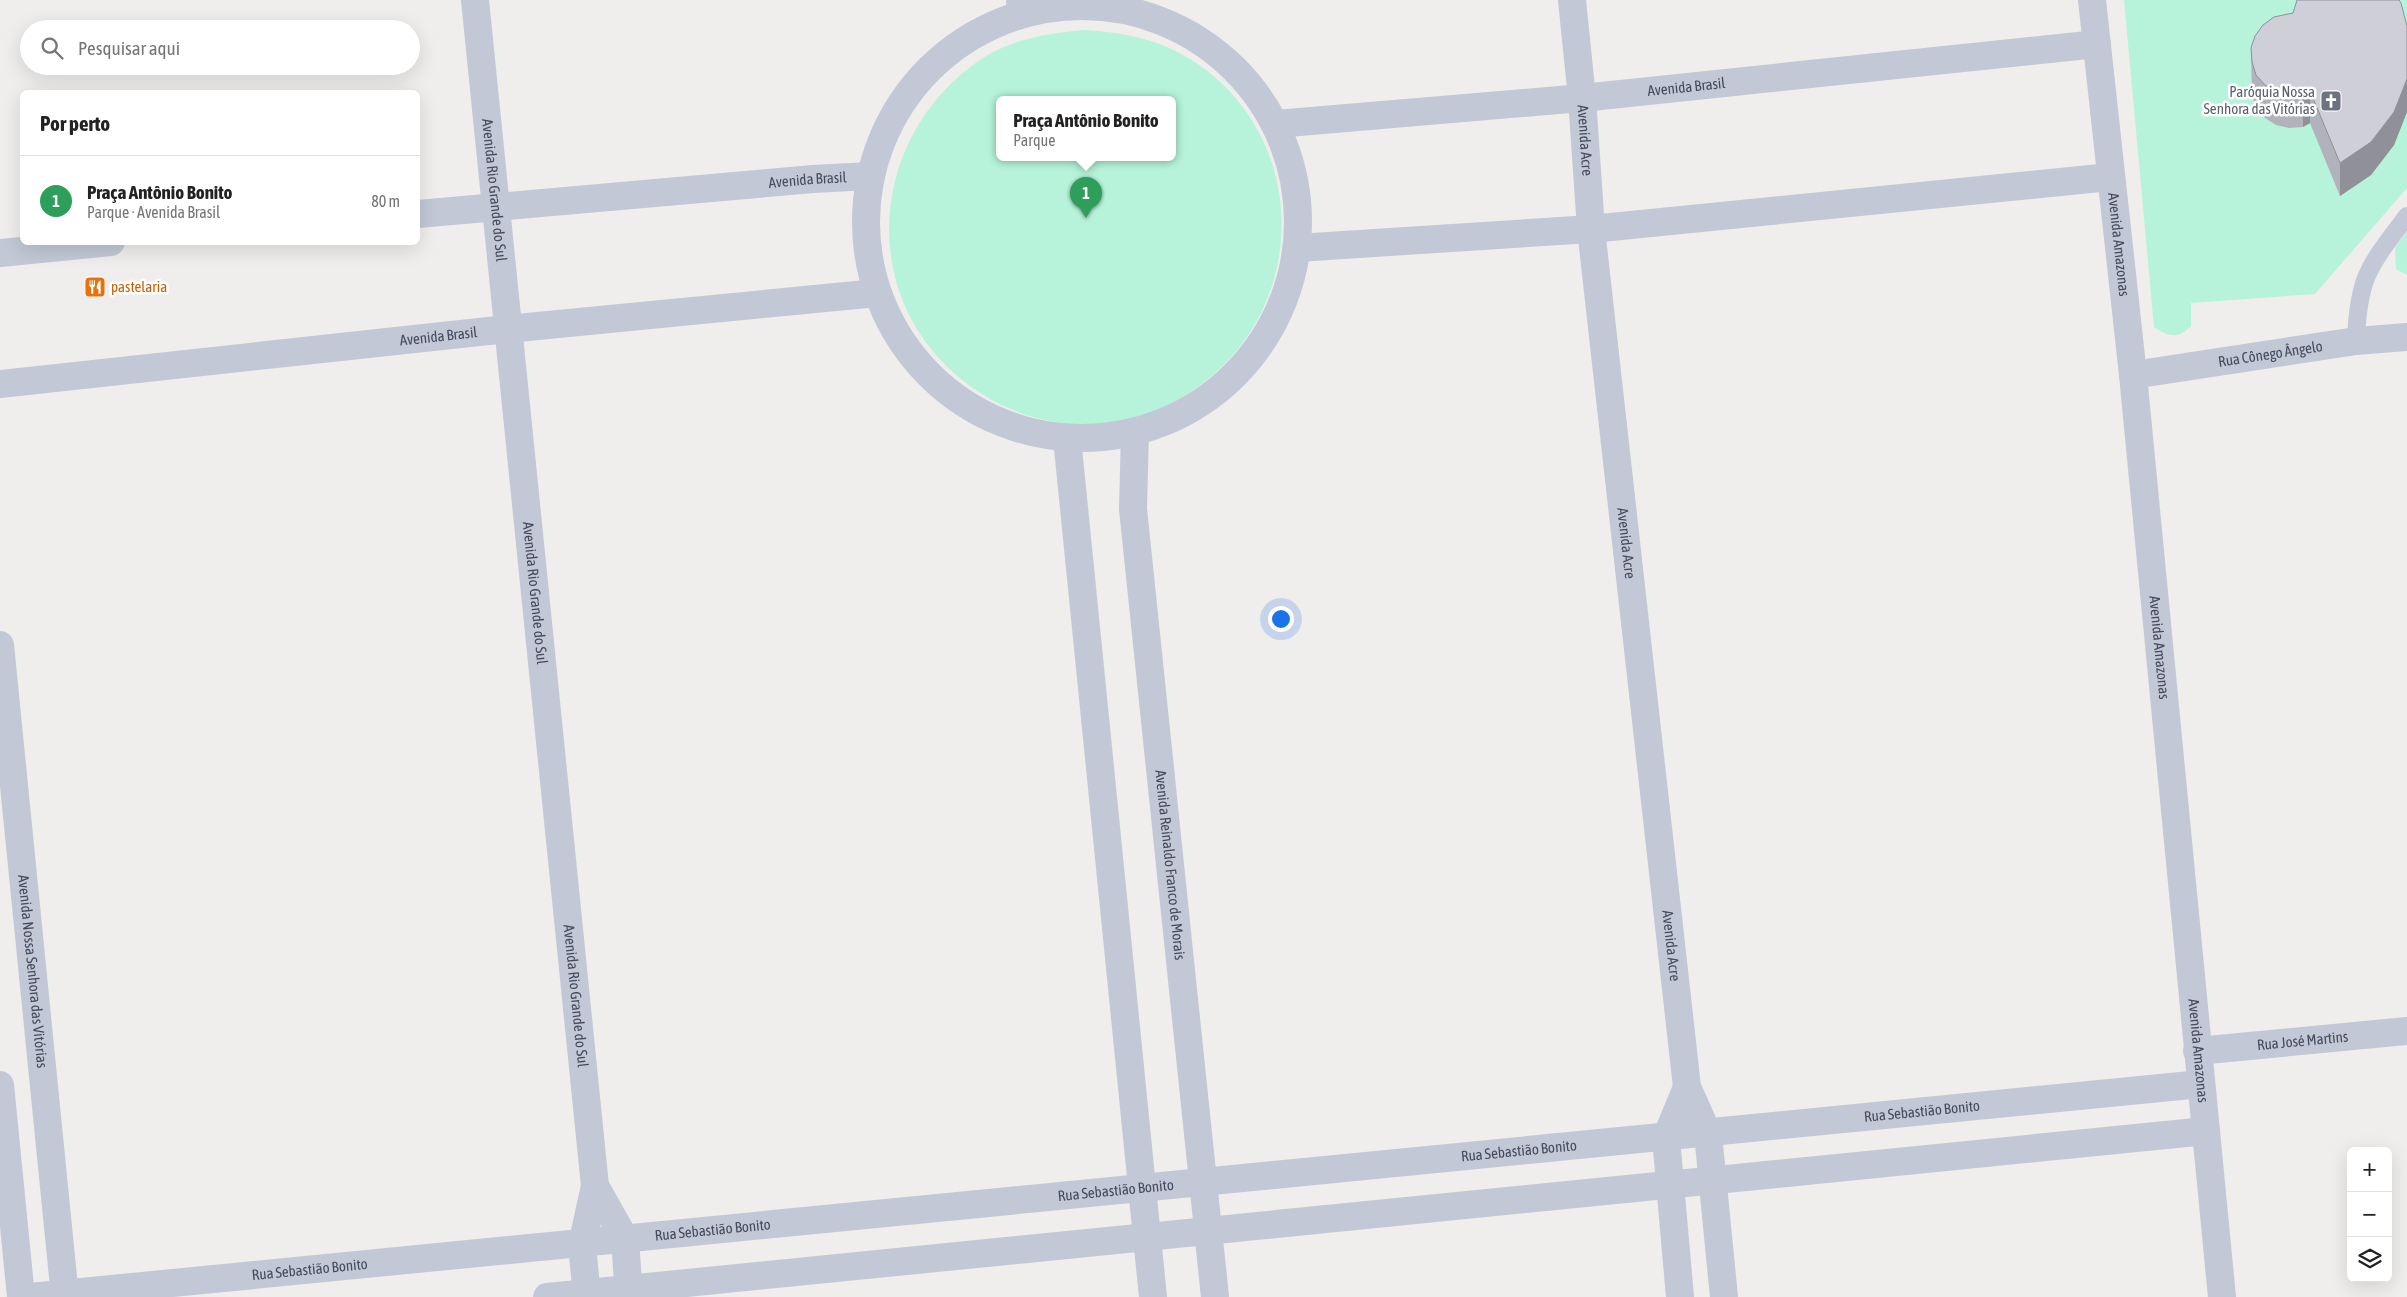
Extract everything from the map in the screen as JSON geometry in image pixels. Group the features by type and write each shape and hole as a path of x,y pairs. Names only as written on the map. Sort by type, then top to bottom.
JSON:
{"street":[{"name":"Avenida Rio Grande do Sul","path":"475,0 595,1186 582,1245 587,1295"},
{"name":"Avenida Acre","path":"1572,0 1592,229 1687,1087 1708,1134 1724,1297"},
{"name":"Avenida Amazonas","path":"2092,0 2133,375 2222,1297"},
{"name":"Avenida Brasil","path":"1084,3 1124,8 1162,19 1197,37 1228,61 1248,83 1276,124 1288,153 1296,184 1297,248 1290,280 1279,310 1264,339 1244,365 1221,387 1194,406 1166,421 1135,432 1098,438 1067,438 1031,432 1001,424 973,410 925,372 905,348 889,322 877,293 868,255 865,216 870,176 885,133 909,92 934,65 978,32 1020,7 1049,8 1084,3"},
{"name":"Avenida Brasil","path":"1276,124 1582,98 2096,44"},
{"name":"Avenida Brasil","path":"420,214 813,179 870,176"},
{"path":"1297,248 1592,229 2110,177"},
{"path":"0,253 81,245"},
{"name":"Avenida Brasil","path":"0,384 507,329 877,293"},
{"name":"Rua Cônego Ângelo","path":"2133,375 2356,341 2407,337"},
{"name":"Avenida Reinaldo Franco de Morais","path":"1135,432 1133,509 1216,1297"},
{"path":"1067,438 1154,1297"},
{"name":"Avenida Nossa Senhora das Vitórias","path":"0,645 11,874 65,1295"},
{"name":"Rua José Martins","path":"2198,1051 2407,1031"},
{"name":"Rua Sebastião Bonito","path":"30,1297 582,1245 625,1239 1708,1134 2201,1084"},
{"path":"0,1085 21,1297"},
{"name":"Avenida Acre","path":"1680,1297 1666,1138 1687,1087"},
{"path":"547,1297 629,1293 1147,1237 2206,1131"},
{"name":"Avenida Rio Grande do Sul","path":"595,1186 625,1239 629,1293"}],"lane":[{"path":"2356,341 2357,307 2368,269 2407,216"}],"green space":[{"path":"2124,0 2407,0 2407,188 2315,294 2191,303 2191,326 2187,330 2178,335 2169,335 2154,327"},
{"path":"1084,30 1112,33 1139,38 1178,52 1190,59 1227,89 1255,126 1273,167 1281,210 1279,255 1267,298 1246,339 1214,374 1185,395 1154,411 1120,421 1084,424 1048,421 1014,411 968,384 954,373 922,337 901,297 891,254 890,210 899,166 918,125 946,89 983,58 1007,46 1045,35"},
{"path":"2407,231 2407,275 2396,269 2395,248"}],"building":[{"name":"Paróquia Nossa Senhora das Vitórias","path":"2297,0 2399,0 2401,3 2407,26 2407,79 2394,112 2371,142 2340,163 2310,91 2303,94 2289,95 2276,92 2265,85 2256,75 2252,62 2251,48 2255,36 2263,25 2274,17 2293,13"}],"place":[{"name":"Paróquia Nossa Senhora das Vitórias","path":"2331,101"},
{"name":"Praça Antônio Bonito","path":"1086,218"},
{"name":"pastelaria","path":"95,287"}]}
